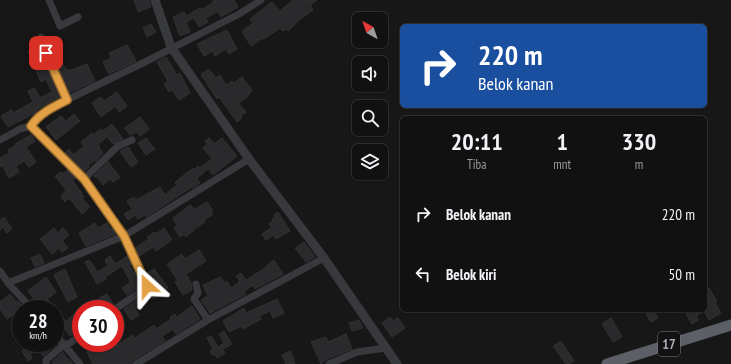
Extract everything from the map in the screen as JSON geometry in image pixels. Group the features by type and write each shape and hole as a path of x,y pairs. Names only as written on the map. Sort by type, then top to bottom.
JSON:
{"highway":[{"name":"17","path":"607,364 731,325"}],"street":[{"path":"49,0 60,26 78,17"},
{"path":"156,0 171,47 249,159 324,258 397,364"},
{"path":"0,140 31,126 46,110 239,14 261,0"},
{"path":"40,36 40,40 67,100"},
{"path":"31,126 84,179 124,236 147,286 146,289 124,303"},
{"path":"84,179 118,146 132,140"},
{"path":"8,283 124,236 249,159"},
{"path":"136,364 208,320 324,258"},
{"path":"0,270 8,283 24,300"},
{"path":"196,284 199,291 194,298 208,320"},
{"path":"46,364 46,360 72,341"},
{"path":"65,345 80,364"},
{"path":"329,364 357,352 386,348"}],"building":[{"path":"134,0 149,0 151,7 138,12"},
{"path":"215,0 234,0 238,7 221,17 218,11 206,18 208,22 199,27 194,18 186,22 190,32 180,36 173,17 184,12 186,16 200,8 201,10 213,3 212,2"},
{"path":"293,0 317,0 310,5 313,10 299,20 288,31 286,29 283,31 280,28 251,46 242,31 253,23 250,19 272,2 280,11"},
{"path":"151,24 156,32 147,37 143,28"},
{"path":"227,30 237,49 229,54 226,49 215,56 213,51 204,56 197,44"},
{"path":"127,45 136,61 109,74 103,62 111,58 109,53"},
{"path":"38,47 60,97 36,110 37,112 8,127 1,116 12,110 13,113 33,102 28,91 34,88 40,98 52,92 46,79 41,82 28,52"},
{"path":"166,57 177,75 180,73 190,93 179,100 172,90 169,92 164,84 168,81 157,62"},
{"path":"61,60 66,70 68,69 69,71 87,64 95,81 69,93 56,62"},
{"path":"209,69 216,78 220,75 226,85 232,81 234,83 242,77 252,90 247,97 238,103 246,112 237,122 219,97 217,99 201,74"},
{"path":"117,92 127,106 119,112 116,106 101,117 92,103 101,97 104,101"},
{"path":"74,114 80,121 56,140 46,127 61,116 66,121"},
{"path":"140,117 149,129 140,136 137,132 130,135 125,128"},
{"path":"112,124 123,139 113,144 107,137 98,144 103,153 96,161 95,160 88,165 89,167 84,172 65,153 69,149 73,155 84,146 81,142 92,133 93,135 101,129 103,131"},
{"path":"31,135 35,141 26,147 36,162 29,167 24,161 16,166 19,172 9,178 3,166 0,167 0,158 9,153 8,150 16,145 15,144"},
{"path":"146,138 155,149 146,155 138,143"},
{"path":"209,138 214,144 222,138 237,156 213,175 208,169 197,178 200,183 146,217 145,215 138,219 135,215 128,220 124,214 132,209 127,201 134,197 136,200 160,187 164,194 166,194 177,185 175,183 185,174 198,166 200,168 212,159 203,148 208,144 205,141"},
{"path":"128,147 138,162 131,167 120,151"},
{"path":"108,162 120,177 113,182 110,179 103,185 97,177 96,178 94,176"},
{"path":"68,170 76,178 72,180 82,193 81,194 84,197 82,198 90,207 82,214 69,198 65,202 61,197 66,190 55,176 61,172 63,174"},
{"path":"207,202 213,211 211,213 212,215 204,220 205,222 186,237 184,234 180,237 174,228 177,225 173,218 190,205 195,209"},
{"path":"278,212 290,231 276,239 274,235 266,240 262,234 272,227 269,224 273,221 272,219 275,217 274,215"},
{"path":"4,217 12,229 7,233 3,227 0,230 0,220"},
{"path":"95,223 98,228 107,223 110,229 112,228 116,234 86,246 79,233"},
{"path":"54,228 58,233 63,228 69,235 62,241 68,248 62,252 59,248 52,254 40,239"},
{"path":"164,228 172,240 156,251 153,247 139,256 135,248 149,239 147,237 155,232 156,234"},
{"path":"304,242 315,257 306,262 295,248"},
{"path":"199,250 206,261 186,274 191,283 192,290 183,295 175,282 178,281 167,264 182,254 185,259"},
{"path":"40,254 44,263 35,267 31,258"},
{"path":"110,256 115,264 128,256 132,264 129,265 141,286 127,295 122,288 130,283 130,281 122,266 105,277 106,279 97,284 85,262 89,260 97,272 108,266 105,260"},
{"path":"274,260 283,274 255,289 253,285 244,291 246,294 210,313 201,300 208,296 203,285 221,277 224,283 227,281 231,288 240,282 236,276 241,273 246,280 268,266 267,265"},
{"path":"65,269 77,297 68,302 54,275"},
{"path":"154,269 168,288 154,299 152,297 135,308 139,315 131,320 124,309 148,293 154,286 147,273"},
{"path":"46,277 56,292 47,299 48,300 35,300 28,291"},
{"path":"709,288 721,313 709,320 705,312 707,312 707,308 709,307 707,304 707,289"},
{"path":"10,294 14,300 12,300 12,316 7,319 0,309 0,302"},
{"path":"107,294 111,300 100,300 99,298"},
{"path":"277,299 284,313 273,318 270,311 259,316 261,319 243,329 241,326 229,332 223,321 244,308 246,313"},
{"path":"192,306 200,319 176,334 173,329 162,336 165,341 133,360 130,364 93,364 87,352 124,352 124,341 133,335 135,338 154,325 156,329 171,319 170,317 175,314 177,317"},
{"path":"645,312 654,312 658,318 651,322"},
{"path":"685,312 702,312 696,316 698,320 692,324"},
{"path":"72,316 72,334 70,336 64,328 64,319 66,321"},
{"path":"390,317 393,321 398,318 405,328 392,337 382,323"},
{"path":"611,318 622,337 613,342 602,324"},
{"path":"359,320 363,328 352,331 349,323"},
{"path":"224,331 232,344 223,349 225,353 217,358 214,354 212,355 210,351 213,349 207,338 211,336 218,347 224,343 219,334"},
{"path":"346,334 352,349 327,359 321,364 311,342 326,337 328,342"},
{"path":"561,341 574,361 569,364 566,364 553,346"},
{"path":"290,351 295,364 286,364 282,355"},
{"path":"23,352 34,352 30,355 32,358 28,361"},
{"path":"40,352 48,352 43,356"},
{"path":"63,352 67,359 68,358 73,364 53,364 52,362"}],"route":[{"path":"46,53 67,100 46,110 31,126 84,179 124,236 147,286"}]}
